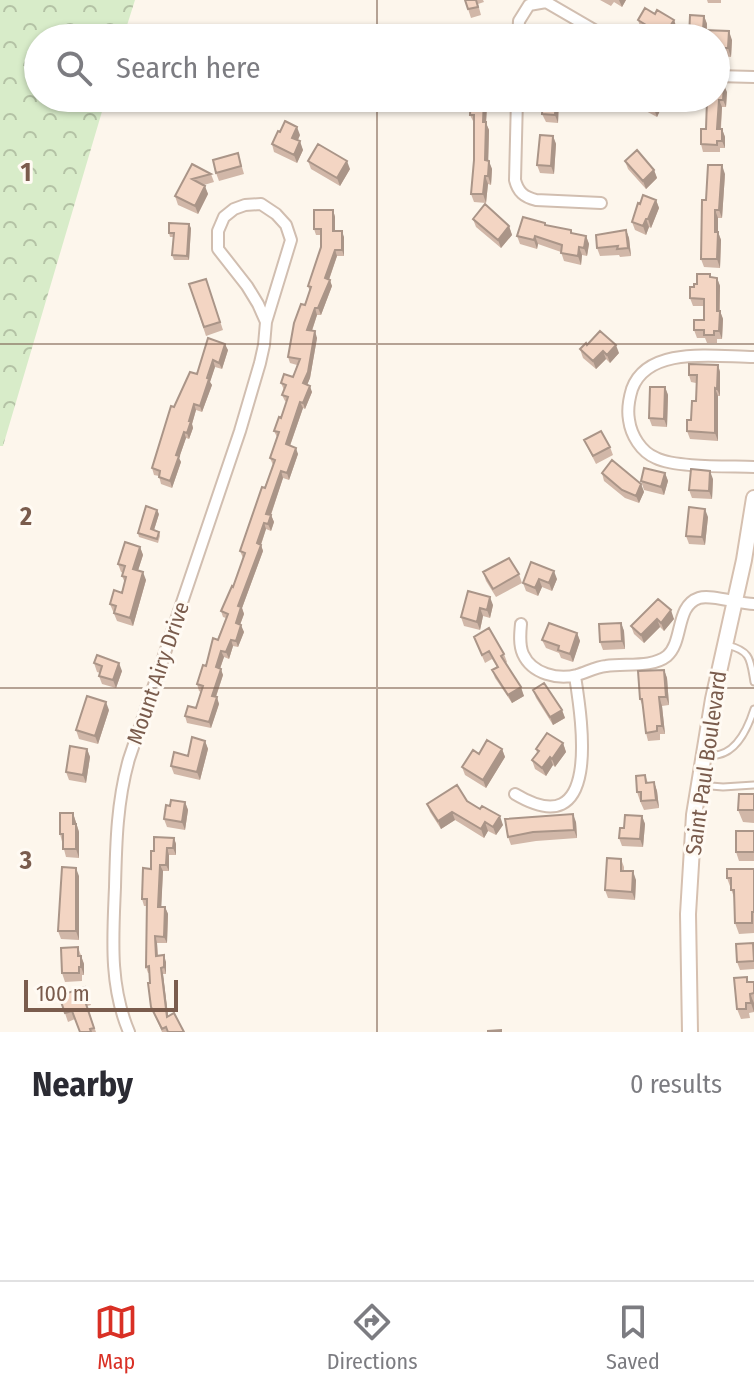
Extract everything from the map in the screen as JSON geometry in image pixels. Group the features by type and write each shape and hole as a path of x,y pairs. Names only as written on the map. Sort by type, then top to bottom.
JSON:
{"street":[{"path":"519,24 529,5 546,2 584,24"},
{"path":"730,76 754,77"},
{"path":"517,112 515,180 521,194 536,200 601,203"},
{"name":"Mount Airy Drive","path":"129,1032 117,991 112,949 120,795 129,759 244,418 264,345 266,322 291,240 286,225 276,214 261,204 245,205 224,217 218,231 218,249 253,295 266,322"},
{"path":"754,357 677,357 656,362 636,381 628,417 634,436 654,458 677,463 754,467"},
{"name":"Saint Paul Boulevard","path":"690,1032 688,914 698,785 754,498"},
{"path":"521,624 520,646 534,667 550,675 575,676 606,666 660,660 672,651 687,608 697,599 713,597 754,604"},
{"path":"515,794 534,804 551,806 565,803 575,793 579,780 583,727 575,676"}],"lane":[{"path":"725,644 741,649 747,655 754,682"},
{"path":"702,755 718,756 728,752 741,739 754,709"},
{"path":"698,785 754,785"}],"green space":[{"path":"0,0 135,0 127,24 24,24 24,112 102,112 3,446 0,446"}],"building":[{"path":"465,0 476,0 478,7 468,9"},
{"path":"645,8 655,14 657,10 674,20 672,24 644,24 638,20"},
{"path":"690,15 704,16 703,24 690,24"},
{"path":"470,112 483,112 483,122 486,122 485,160 489,161 483,194 471,194 474,115 470,115"},
{"path":"707,112 718,112 717,129 722,129 722,141 717,141 717,145 701,144 701,129 706,129"},
{"path":"285,121 297,127 292,138 300,141 294,155 272,144"},
{"path":"540,135 553,136 551,166 537,165"},
{"path":"318,144 347,161 337,178 308,161"},
{"path":"637,150 654,170 643,181 625,161"},
{"path":"238,153 241,166 216,173 213,160"},
{"path":"192,164 211,174 192,179 205,186 195,206 175,196"},
{"path":"708,165 722,165 719,210 715,210 717,259 701,259 702,200 706,200"},
{"path":"643,195 656,200 643,226 632,222"},
{"path":"485,204 509,226 498,240 473,219"},
{"path":"314,210 333,210 333,231 342,231 342,250 335,250 325,278 330,280 307,330 315,331 303,383 310,386 303,403 300,402 286,444 296,448 287,473 281,471 266,514 271,515 268,524 264,523 257,543 261,545 238,606 241,607 236,623 241,625 236,641 231,640 226,652 221,651 216,667 221,669 212,696 217,697 209,722 185,716 188,706 196,708 203,686 197,684 203,665 206,666 213,638 218,640 228,614 221,611 233,587 245,553 240,551 262,487 265,488 275,460 270,458 279,432 274,431 288,397 282,395 286,385 281,383 284,374 293,377 300,359 288,357 294,323 301,304 305,305 321,247 321,229 314,229"},
{"path":"523,217 586,236 584,248 579,247 578,256 561,253 562,245 535,236 534,240 517,236"},
{"path":"169,223 189,224 187,256 172,255 174,233 169,233"},
{"path":"626,230 628,248 597,248 596,235"},
{"path":"697,274 710,274 710,277 717,278 719,331 714,331 714,335 704,335 704,330 694,330 694,320 704,320 704,299 690,298 690,287 697,284"},
{"path":"206,279 220,322 204,327 189,284"},
{"path":"600,331 616,345 607,355 603,351 593,361 580,349"},
{"path":"208,338 225,344 219,363 213,360 200,406 194,404 170,481 159,477 160,471 152,468 171,406 174,407 190,372 197,374"},
{"path":"689,364 718,365 715,433 687,431 692,401 696,401 697,375 689,375"},
{"path":"650,387 665,387 664,419 649,418"},
{"path":"601,431 610,447 593,456 584,440"},
{"path":"612,460 641,484 636,496 622,490 602,473"},
{"path":"644,468 665,473 661,487 641,481"},
{"path":"691,469 710,471 709,491 689,490"},
{"path":"146,506 157,510 151,529 159,532 157,539 138,533"},
{"path":"689,507 705,509 702,537 686,536"},
{"path":"125,542 140,547 133,569 143,572 130,618 114,613 116,606 110,604 114,590 122,593 126,577 122,576 125,566 118,564"},
{"path":"509,558 519,574 493,589 483,572"},
{"path":"531,562 554,571 549,583 539,579 535,588 523,583"},
{"path":"468,591 490,597 487,610 480,608 477,622 461,617"},
{"path":"658,599 671,610 661,623 657,619 641,635 631,626"},
{"path":"549,623 577,633 570,654 542,640"},
{"path":"621,623 622,641 600,642 599,624"},
{"path":"489,628 504,654 501,656 521,687 508,695 492,670 498,667 489,651 482,655 474,637"},
{"path":"97,655 119,663 113,680 99,676 102,666 94,663"},
{"path":"664,670 666,697 659,697 662,726 657,726 657,731 646,733 638,671"},
{"path":"544,683 562,710 550,717 533,690"},
{"path":"87,696 106,702 95,736 76,730"},
{"path":"547,733 563,743 542,768 532,760"},
{"path":"192,737 205,741 197,772 171,766 174,752 188,756"},
{"path":"487,740 502,749 483,780 462,767 473,750 479,754"},
{"path":"70,746 87,749 83,775 66,772"},
{"path":"645,775 646,783 654,782 656,800 641,801 641,792 637,792 636,776"},
{"path":"457,785 467,801 500,816 493,827 485,822 481,829 452,812 438,821 427,804"},
{"path":"739,794 754,794 754,810 738,810"},
{"path":"171,800 185,802 182,822 164,819 166,805 170,806"},
{"path":"60,813 73,813 76,849 63,849"},
{"path":"573,814 574,830 508,837 505,819"},
{"path":"625,815 642,816 640,839 619,838"},
{"path":"736,831 754,831 754,852 736,852"},
{"path":"154,837 174,838 173,848 167,848 166,865 160,865 158,907 165,907 164,937 155,936 156,956 164,955 164,967 161,968 167,1017 174,1013 184,1032 168,1032 166,1027 162,1029 151,1007 149,966 146,967 147,899 142,899 143,868 151,869"},
{"path":"607,858 621,859 621,871 633,871 632,892 605,890"},
{"path":"62,867 76,868 76,931 58,931"},
{"path":"727,869 754,869 752,923 735,923 734,890 731,890 731,878 727,878"},
{"path":"753,943 754,961 737,962 736,944"},
{"path":"78,947 78,956 81,956 79,973 62,973 61,948"},
{"path":"747,977 747,982 754,982 751,1003 746,1003 746,1009 737,1009 734,978"},
{"path":"85,987 88,996 84,998 94,1028 90,1029 91,1032 80,1032 72,1011 65,1013 59,996"}]}
